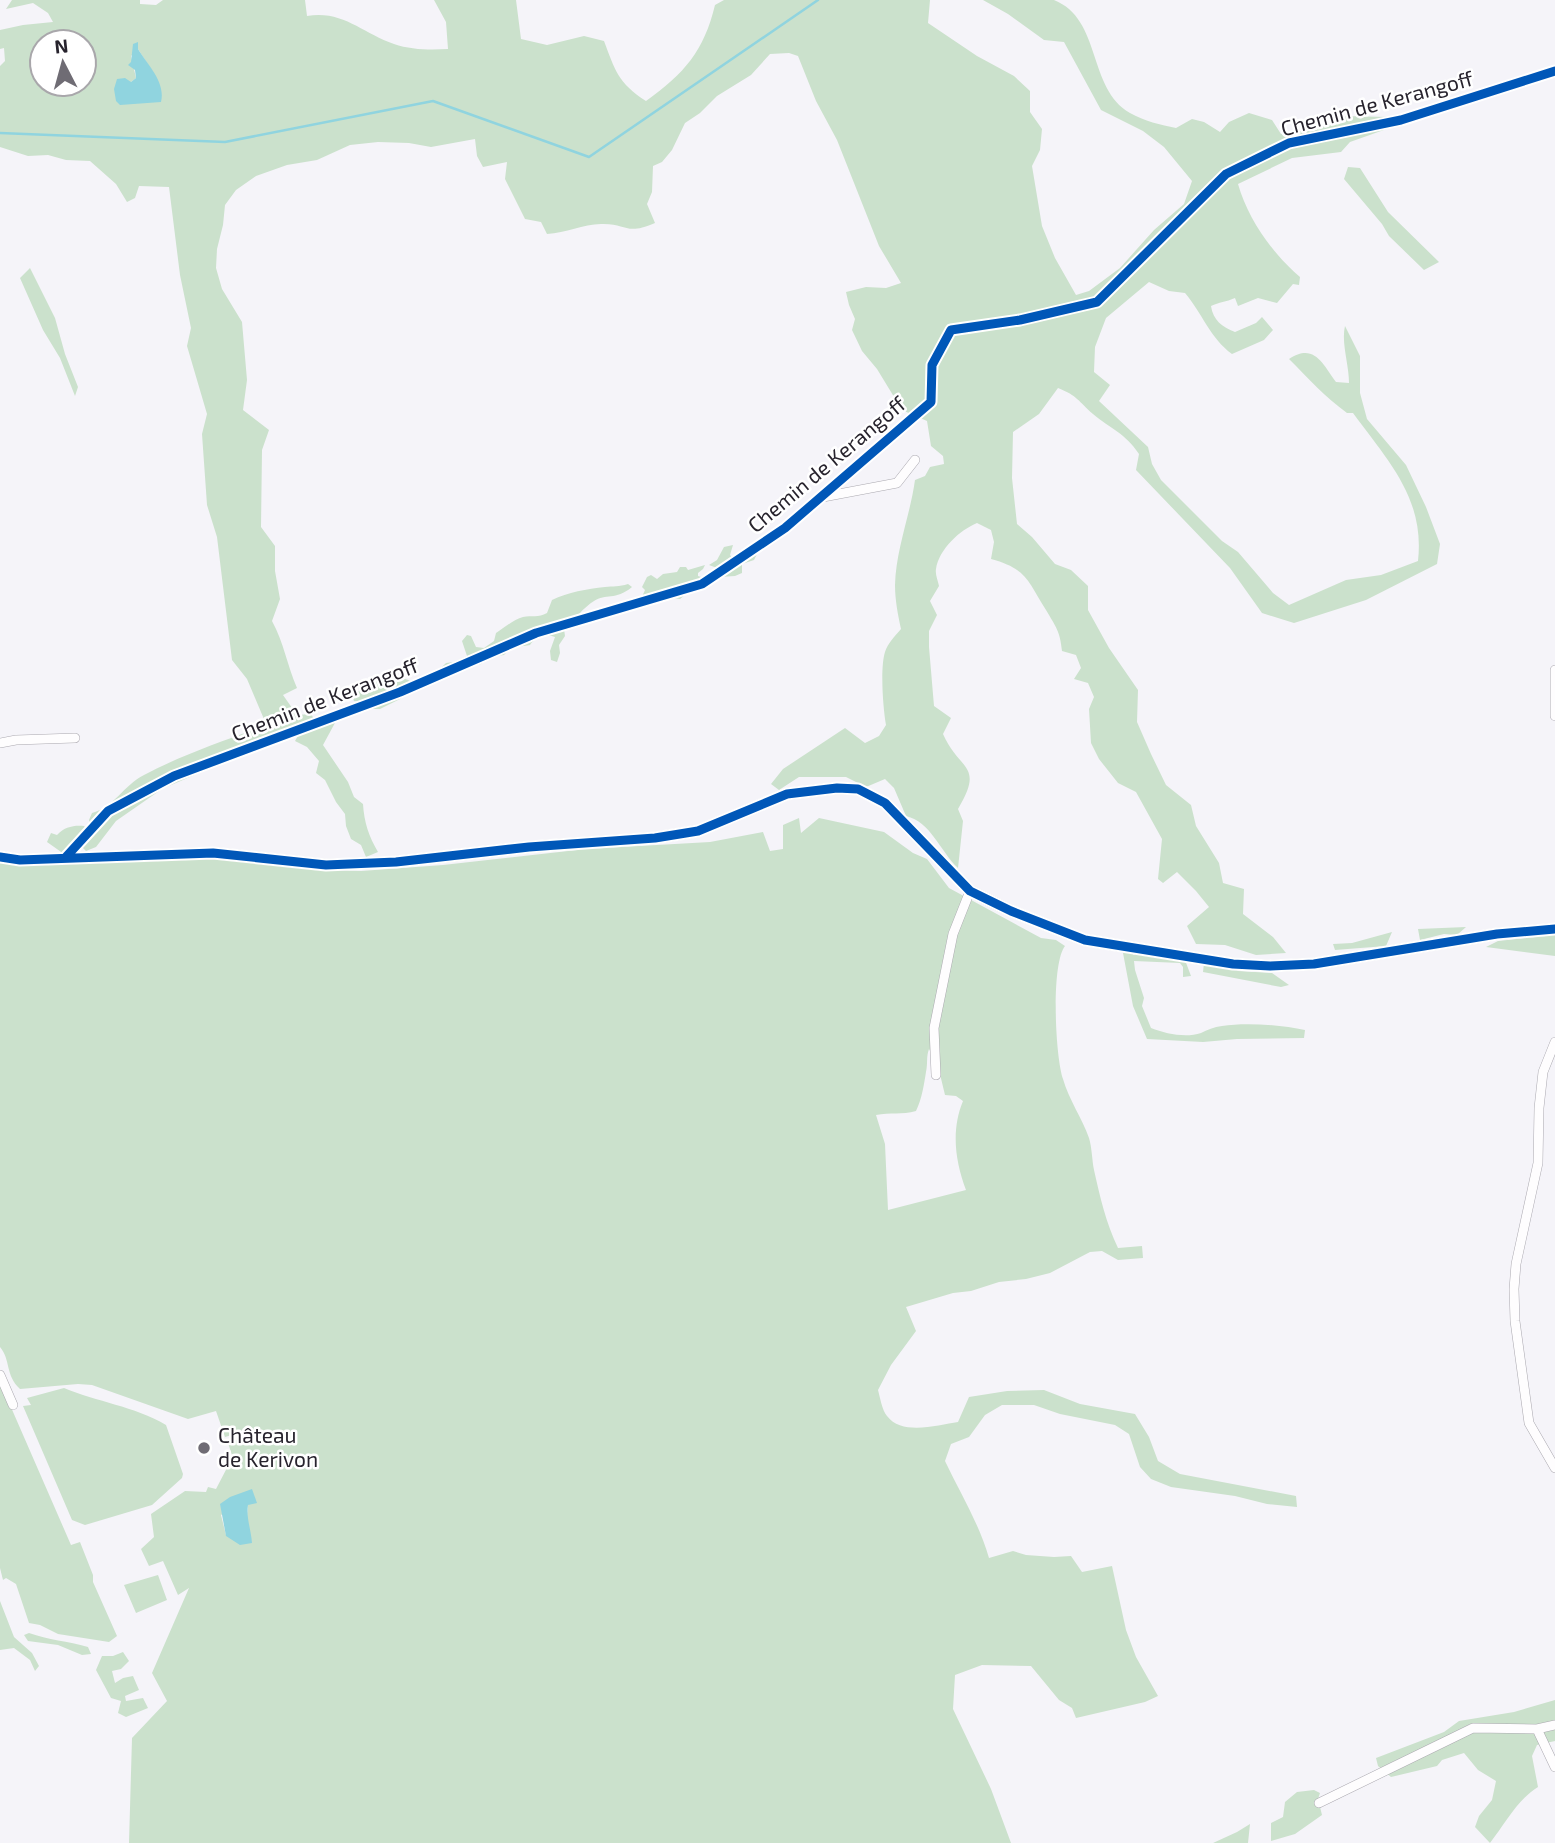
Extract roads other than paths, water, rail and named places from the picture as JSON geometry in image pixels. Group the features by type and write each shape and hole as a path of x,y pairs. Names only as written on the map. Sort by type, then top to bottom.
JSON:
{"street":[{"name":"Chemin de Kerangoff","path":"65,858 108,811 174,776 400,692 536,633 702,584 785,528 930,402 932,365 951,330 1020,320 1097,303 1226,174 1289,143 1402,120 1555,71"},
{"path":"821,497 897,483 915,460"},
{"path":"1555,670 1555,716"},
{"path":"0,743 75,738"},
{"path":"0,857 20,860 214,853 326,865 396,862 529,847 655,838 698,831 787,794 837,788 858,789 885,803 970,891 1011,911 1085,940 1233,964 1270,966 1314,964 1497,934 1555,929"},
{"path":"936,1075 934,1028 953,934 970,891"},
{"path":"1555,1042 1543,1072 1538,1163 1516,1264 1514,1304 1529,1423 1555,1468"},
{"path":"0,1375 13,1405"},
{"path":"1320,1803 1473,1728 1537,1729 1555,1725"},
{"path":"1537,1729 1555,1767"}],"water":[{"path":"138,42 138,49 161,87 161,102 120,105 116,101 114,89 117,79 125,78 131,82 136,78 135,70 128,65 131,62 133,44"},
{"path":"252,1489 257,1503 248,1505 252,1543 240,1545 226,1536 220,1504"}],"waterway":[{"path":"0,133 225,142 433,101 589,157 818,0"}],"place":[{"name":"Château de Kerivon","path":"204,1448"}]}
